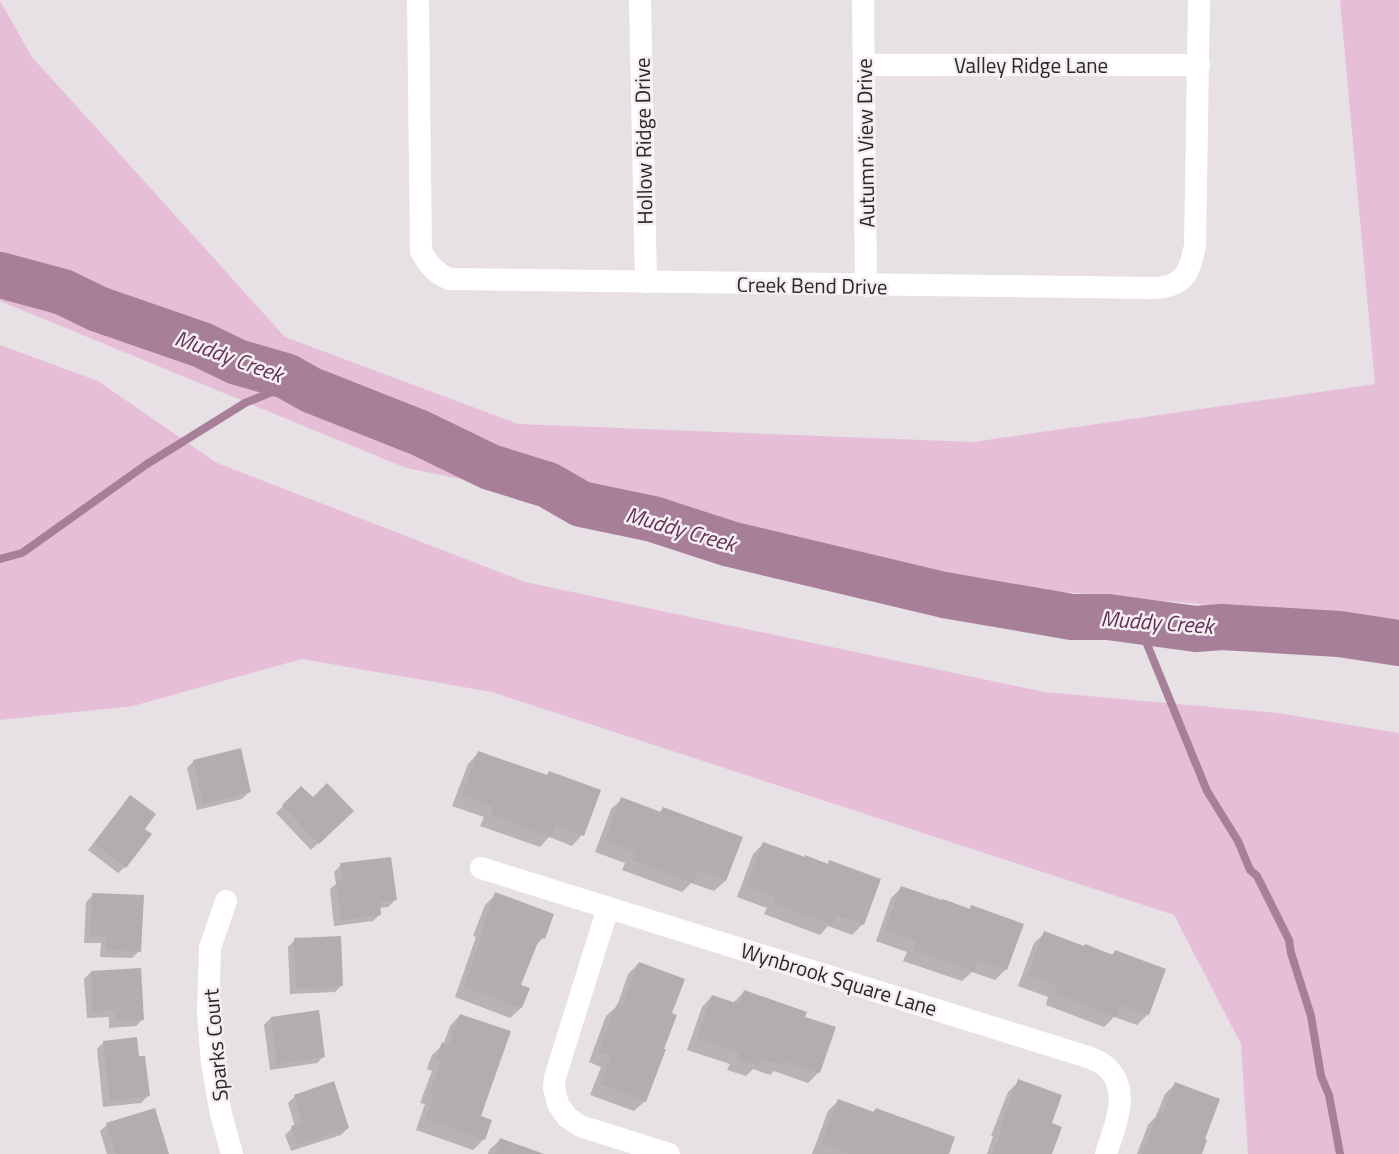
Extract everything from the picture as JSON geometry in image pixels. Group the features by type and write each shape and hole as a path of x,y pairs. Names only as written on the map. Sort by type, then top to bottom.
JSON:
{"street":[{"name":"Creek Bend Drive","path":"418,0 421,251 428,264 438,274 449,279 1155,288 1169,287 1180,281 1188,272 1196,246 1199,0"},
{"name":"Hollow Ridge Drive","path":"640,0 646,282"},
{"name":"Autumn View Drive","path":"863,0 866,286"},
{"name":"Valley Ridge Lane","path":"864,65 1199,65"},
{"name":"Wynbrook Square Lane","path":"481,868 1091,1058 1104,1065 1114,1077 1120,1093 1120,1109 1106,1154"},
{"name":"Sparks Court","path":"226,901 210,948 208,1013 212,1064 221,1114 232,1154"},
{"path":"608,908 555,1077 554,1088 558,1104 567,1117 580,1126 669,1154"}],"shaded area":[{"path":"1340,0 1399,0 1399,622 998,586 406,468 0,301 0,1 32,57 285,337 518,424 973,442 1375,384"},
{"path":"0,345 98,381 217,463 525,582 1044,692 1277,713 1399,733 1399,1154 1248,1154 1241,1044 1174,915 492,692 302,659 133,706 0,720"}],"building":[{"path":"241,748 251,792 203,804 193,760"},
{"path":"478,751 547,775 549,771 601,790 584,836 556,826 551,837 490,815 493,807 462,795"},
{"path":"327,783 354,811 319,844 282,805 301,786 313,797"},
{"path":"130,795 156,814 145,829 152,834 126,868 94,843"},
{"path":"621,797 661,812 663,807 743,837 726,881 698,871 694,883 632,860 635,852 605,841"},
{"path":"763,842 828,864 829,860 881,879 864,925 836,915 832,925 774,904 776,898 746,886"},
{"path":"391,857 397,900 380,902 381,915 341,920 336,881 343,880 340,863"},
{"path":"901,886 970,909 971,905 1024,924 1007,970 978,960 974,972 913,950 916,941 885,930"},
{"path":"495,892 554,914 545,939 540,937 521,985 530,988 522,1008 464,987"},
{"path":"92,893 144,895 141,952 106,950 107,937 90,936"},
{"path":"1044,931 1113,955 1115,950 1166,969 1149,1015 1121,1005 1116,1017 1055,994 1058,987 1028,975"},
{"path":"341,936 343,986 296,988 294,938"},
{"path":"639,962 685,979 672,1013 677,1015 646,1102 600,1084 611,1056 599,1052 617,1004 622,1006"},
{"path":"141,968 144,1020 116,1021 115,1010 93,1012 91,971"},
{"path":"744,990 807,1012 805,1017 836,1027 820,1073 783,1061 782,1065 760,1058 758,1066 737,1059 739,1053 697,1039 712,995 739,1004"},
{"path":"319,1010 325,1057 277,1064 271,1017"},
{"path":"460,1014 511,1031 481,1116 492,1120 485,1140 425,1119 434,1094 430,1092 441,1060 436,1058 442,1042 449,1045"},
{"path":"137,1037 139,1056 145,1056 150,1096 110,1101 103,1041"},
{"path":"1018,1079 1062,1095 1052,1123 1062,1127 1052,1154 992,1154"},
{"path":"334,1081 349,1128 298,1145 291,1126 303,1123 294,1095"},
{"path":"1175,1082 1220,1099 1205,1139 1207,1140 1202,1154 1142,1154 1158,1113 1163,1114"},
{"path":"838,1099 874,1112 876,1108 955,1137 949,1154 848,1154 821,1143"},
{"path":"155,1108 169,1154 116,1154 106,1123"},
{"path":"500,1138 544,1154 495,1154"}],"waterway":[{"name":"Muddy Creek","path":"0,275 63,292 98,309 202,345 237,362 286,376 311,390 420,433 490,467 548,485 581,504 653,519 730,544 944,595 1072,617 1108,617 1196,629 1222,627 1339,634 1399,643"},
{"path":"0,559 22,553 147,464 245,403 272,392 326,396"},
{"path":"1138,622 1207,791 1238,841 1250,870 1257,876 1289,940 1311,1016 1321,1076 1329,1095 1340,1154"}]}
